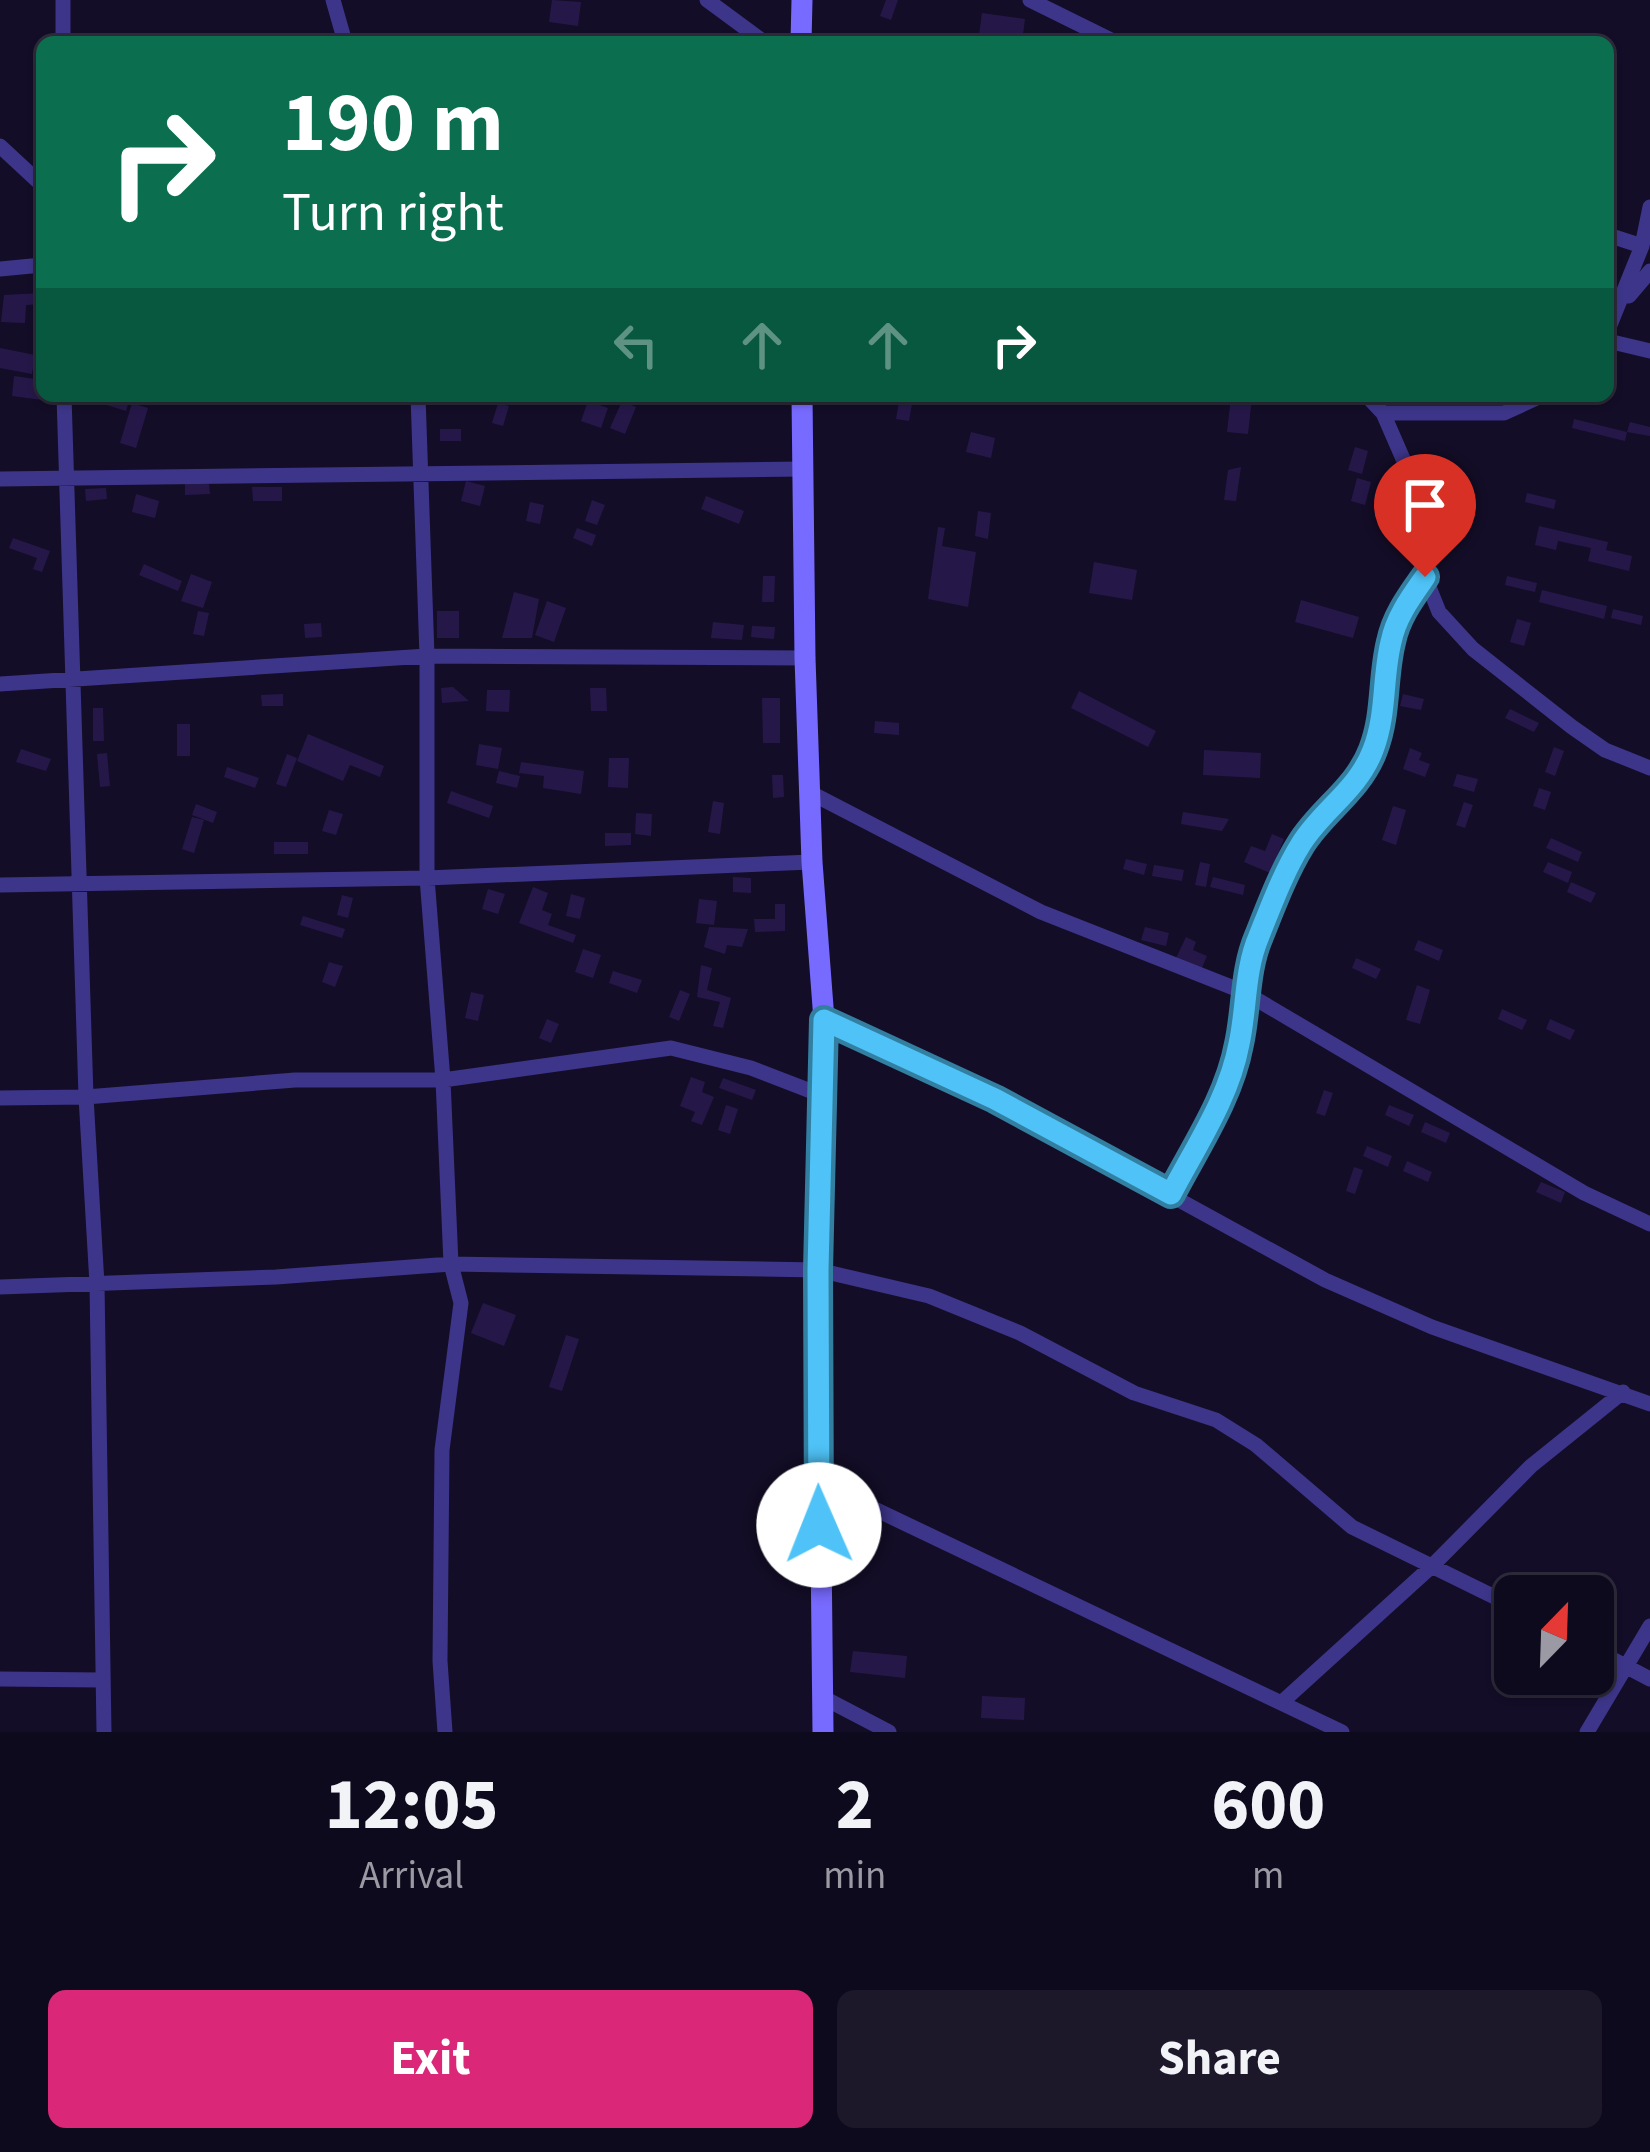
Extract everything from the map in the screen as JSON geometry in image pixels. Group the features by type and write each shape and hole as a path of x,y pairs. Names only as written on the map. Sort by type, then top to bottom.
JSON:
{"street":[{"path":"63,0 63,36"},
{"path":"333,0 344,36"},
{"path":"707,0 756,36"},
{"path":"801,36 802,0"},
{"path":"1030,0 1103,36"},
{"path":"0,146 36,179"},
{"path":"1614,318 1642,246 1650,207"},
{"path":"1614,237 1642,246"},
{"path":"0,268 36,266"},
{"path":"1621,305 1650,271"},
{"path":"1614,342 1650,351"},
{"path":"64,402 86,1097 98,1284 104,1732"},
{"path":"418,402 427,656 427,878 451,1264 461,1303 442,1450 440,1661 445,1732"},
{"path":"802,402 809,792 824,1020 818,1270 823,1732"},
{"path":"1372,402 1407,468 1424,529 1425,577 1439,612 1472,649 1605,750 1650,768"},
{"path":"1382,413 1504,412 1527,402"},
{"path":"0,478 803,469"},
{"path":"1171,1194 1226,1091 1240,1043 1244,992 1256,941 1302,842 1350,790 1372,754 1383,717 1391,642 1401,614 1425,577"},
{"path":"0,684 427,656 805,658"},
{"path":"809,792 1041,913 1244,992 1563,1181 1650,1224"},
{"path":"0,885 427,878 812,862"},
{"path":"824,1020 995,1099 1324,1280 1411,1318 1650,1405"},
{"path":"0,1097 86,1097 295,1080 442,1080 670,1048 751,1068 821,1095"},
{"path":"0,1286 451,1264 818,1270 928,1296 1020,1333 1134,1393 1216,1420 1256,1444 1352,1527 1494,1597"},
{"path":"1282,1703 1432,1566 1546,1453 1623,1392"},
{"path":"818,1482 1342,1732"},
{"path":"1587,1732 1650,1626"},
{"path":"1614,1660 1650,1679"},
{"path":"0,1679 101,1680"},
{"path":"822,1697 889,1732"}],"building":[{"path":"552,0 581,2 578,26 549,22"},
{"path":"886,0 898,0 891,20 880,16"},
{"path":"982,13 1025,19 1023,36 979,36"},
{"path":"36,293 36,304 26,305 25,323 1,322 4,295"},
{"path":"0,348 35,355 32,374 0,368"},
{"path":"14,376 36,379 36,399 12,396"},
{"path":"97,402 129,402 126,411"},
{"path":"588,402 608,408 601,428 581,421"},
{"path":"622,402 636,407 625,434 610,428"},
{"path":"899,402 912,402 909,421 896,419"},
{"path":"1230,402 1251,402 1248,434 1227,432"},
{"path":"132,403 148,408 136,448 120,443"},
{"path":"498,403 509,406 503,426 492,423"},
{"path":"1574,419 1627,432 1625,441 1572,428"},
{"path":"1630,422 1650,427 1650,436 1627,432"},
{"path":"440,429 461,429 461,441 440,441"},
{"path":"971,432 995,438 991,458 966,452"},
{"path":"1355,447 1368,451 1362,474 1348,470"},
{"path":"1241,467 1236,501 1224,500 1228,470"},
{"path":"1357,478 1371,482 1365,505 1351,501"},
{"path":"466,481 485,486 480,506 461,501"},
{"path":"185,484 209,484 210,494 185,495"},
{"path":"252,487 282,487 282,501 253,501"},
{"path":"106,488 107,499 86,501 85,489"},
{"path":"1527,493 1556,500 1554,509 1525,502"},
{"path":"136,494 159,501 155,518 132,512"},
{"path":"706,496 744,511 739,524 701,509"},
{"path":"592,500 605,505 597,525 585,521"},
{"path":"530,502 544,505 540,524 526,521"},
{"path":"978,511 991,513 988,539 975,536"},
{"path":"1539,526 1608,542 1606,550 1632,556 1629,571 1588,561 1591,548 1558,541 1556,550 1535,545"},
{"path":"938,527 945,528 942,546 976,552 968,607 928,599"},
{"path":"577,528 596,535 592,546 573,538"},
{"path":"13,538 50,551 42,572 33,569 37,558 9,548"},
{"path":"1094,562 1137,570 1132,600 1089,593"},
{"path":"144,564 182,581 178,591 139,575"},
{"path":"191,574 212,582 203,608 181,601"},
{"path":"763,576 775,576 774,602 762,602"},
{"path":"1507,576 1537,583 1535,592 1505,585"},
{"path":"1542,590 1607,606 1604,619 1539,602"},
{"path":"514,592 539,599 532,638 502,638"},
{"path":"1301,600 1359,617 1353,638 1295,622"},
{"path":"547,601 566,608 554,642 535,635"},
{"path":"1613,609 1643,616 1641,625 1611,618"},
{"path":"198,611 209,613 204,636 193,634"},
{"path":"437,611 459,611 459,638 437,638"},
{"path":"1517,619 1531,623 1524,646 1510,642"},
{"path":"713,622 744,625 742,640 711,638"},
{"path":"321,623 322,637 305,638 304,624"},
{"path":"752,626 775,627 774,639 751,637"},
{"path":"453,687 469,701 442,703 441,688"},
{"path":"590,688 606,688 607,711 591,711"},
{"path":"487,690 510,690 509,712 486,711"},
{"path":"1079,691 1156,731 1148,747 1071,708"},
{"path":"283,694 283,706 262,706 261,695"},
{"path":"1403,694 1424,699 1421,710 1400,706"},
{"path":"762,698 780,698 780,743 763,743"},
{"path":"93,708 103,708 104,741 93,741"},
{"path":"1510,709 1539,723 1534,732 1505,718"},
{"path":"875,721 899,723 899,735 874,733"},
{"path":"177,724 190,724 190,756 177,756"},
{"path":"308,734 384,766 380,777 350,765 343,781 297,761"},
{"path":"479,744 502,748 498,769 476,765"},
{"path":"1554,747 1564,751 1555,776 1545,772"},
{"path":"1410,748 1422,753 1419,760 1430,764 1425,777 1403,769"},
{"path":"21,749 51,759 46,771 16,762"},
{"path":"1204,750 1261,753 1260,778 1203,775"},
{"path":"107,753 110,786 100,787 97,754"},
{"path":"287,754 297,758 286,787 276,784"},
{"path":"609,758 629,758 628,788 608,787"},
{"path":"521,762 584,771 581,794 543,788 544,776 519,773"},
{"path":"227,767 259,778 255,788 224,777"},
{"path":"499,771 520,776 517,788 496,783"},
{"path":"1457,774 1478,779 1474,792 1453,786"},
{"path":"772,775 783,775 784,797 773,798"},
{"path":"1539,788 1551,792 1545,810 1533,806"},
{"path":"451,791 493,806 489,818 447,803"},
{"path":"713,801 724,803 720,834 708,832"},
{"path":"1464,802 1473,805 1465,828 1456,825"},
{"path":"196,804 217,812 213,823 192,815"},
{"path":"1393,806 1406,810 1396,845 1382,840"},
{"path":"329,810 343,814 336,835 322,831"},
{"path":"1183,812 1229,819 1222,831 1181,824"},
{"path":"636,813 652,814 651,836 635,834"},
{"path":"192,817 204,820 194,853 182,849"},
{"path":"605,833 631,833 631,845 605,846"},
{"path":"1272,834 1284,839 1270,873 1244,862 1251,846 1265,851"},
{"path":"1551,838 1582,852 1578,862 1546,848"},
{"path":"274,842 308,842 308,854 274,854"},
{"path":"1126,859 1147,864 1144,875 1123,869"},
{"path":"1200,862 1210,864 1206,887 1195,885"},
{"path":"1548,862 1572,872 1568,883 1543,872"},
{"path":"1154,865 1184,870 1182,881 1152,876"},
{"path":"733,877 751,878 751,893 733,892"},
{"path":"1213,877 1245,885 1243,895 1210,887"},
{"path":"1571,882 1596,893 1591,903 1567,892"},
{"path":"533,887 548,893 542,910 552,914 548,925 576,935 573,943 519,923"},
{"path":"488,889 505,894 498,914 482,909"},
{"path":"571,894 585,898 580,919 566,916"},
{"path":"342,895 353,898 348,918 337,915"},
{"path":"699,899 717,901 714,925 696,923"},
{"path":"775,904 785,904 785,931 755,932 754,919 775,919"},
{"path":"303,916 345,929 342,938 300,925"},
{"path":"709,927 748,929 742,947 727,945 725,954 704,947"},
{"path":"1145,927 1169,933 1166,946 1141,940"},
{"path":"1186,937 1196,942 1193,950 1207,956 1201,970 1176,958"},
{"path":"1418,940 1443,950 1439,961 1414,950"},
{"path":"583,949 601,955 593,978 575,972"},
{"path":"1356,958 1381,969 1376,979 1352,968"},
{"path":"329,962 343,966 335,987 322,982"},
{"path":"701,965 712,968 707,990 731,998 723,1028 713,1026 720,1002 697,997"},
{"path":"613,971 642,980 637,993 609,983"},
{"path":"1417,985 1430,990 1420,1024 1406,1020"},
{"path":"680,990 690,994 679,1021 669,1017"},
{"path":"471,992 484,995 478,1021 465,1018"},
{"path":"1502,1009 1527,1020 1522,1030 1498,1019"},
{"path":"547,1019 559,1024 551,1043 539,1038"},
{"path":"1550,1019 1575,1030 1570,1040 1546,1029"},
{"path":"691,1077 705,1082 702,1092 714,1097 702,1125 691,1121 695,1112 680,1106"},
{"path":"723,1078 756,1090 752,1100 719,1088"},
{"path":"1324,1090 1333,1093 1325,1116 1316,1113"},
{"path":"726,1105 738,1109 730,1134 718,1130"},
{"path":"1389,1105 1414,1115 1409,1126 1385,1115"},
{"path":"1425,1122 1450,1133 1446,1143 1421,1132"},
{"path":"1367,1146 1392,1156 1388,1167 1363,1156"},
{"path":"1407,1161 1432,1172 1428,1182 1403,1171"},
{"path":"1354,1167 1363,1170 1355,1194 1346,1191"},
{"path":"1541,1182 1565,1192 1561,1203 1536,1192"},
{"path":"483,1303 516,1315 504,1346 471,1333"},
{"path":"566,1335 579,1339 562,1391 549,1387"},
{"path":"853,1651 907,1656 905,1678 850,1672"},
{"path":"982,1696 1025,1698 1024,1720 981,1718"}],"route":[{"path":"819,1525 824,1020 995,1099 1171,1194 1226,1091 1240,1043 1244,992 1256,941 1271,908 1302,842 1350,790 1372,754 1383,717 1391,642 1401,614 1425,577"}]}
